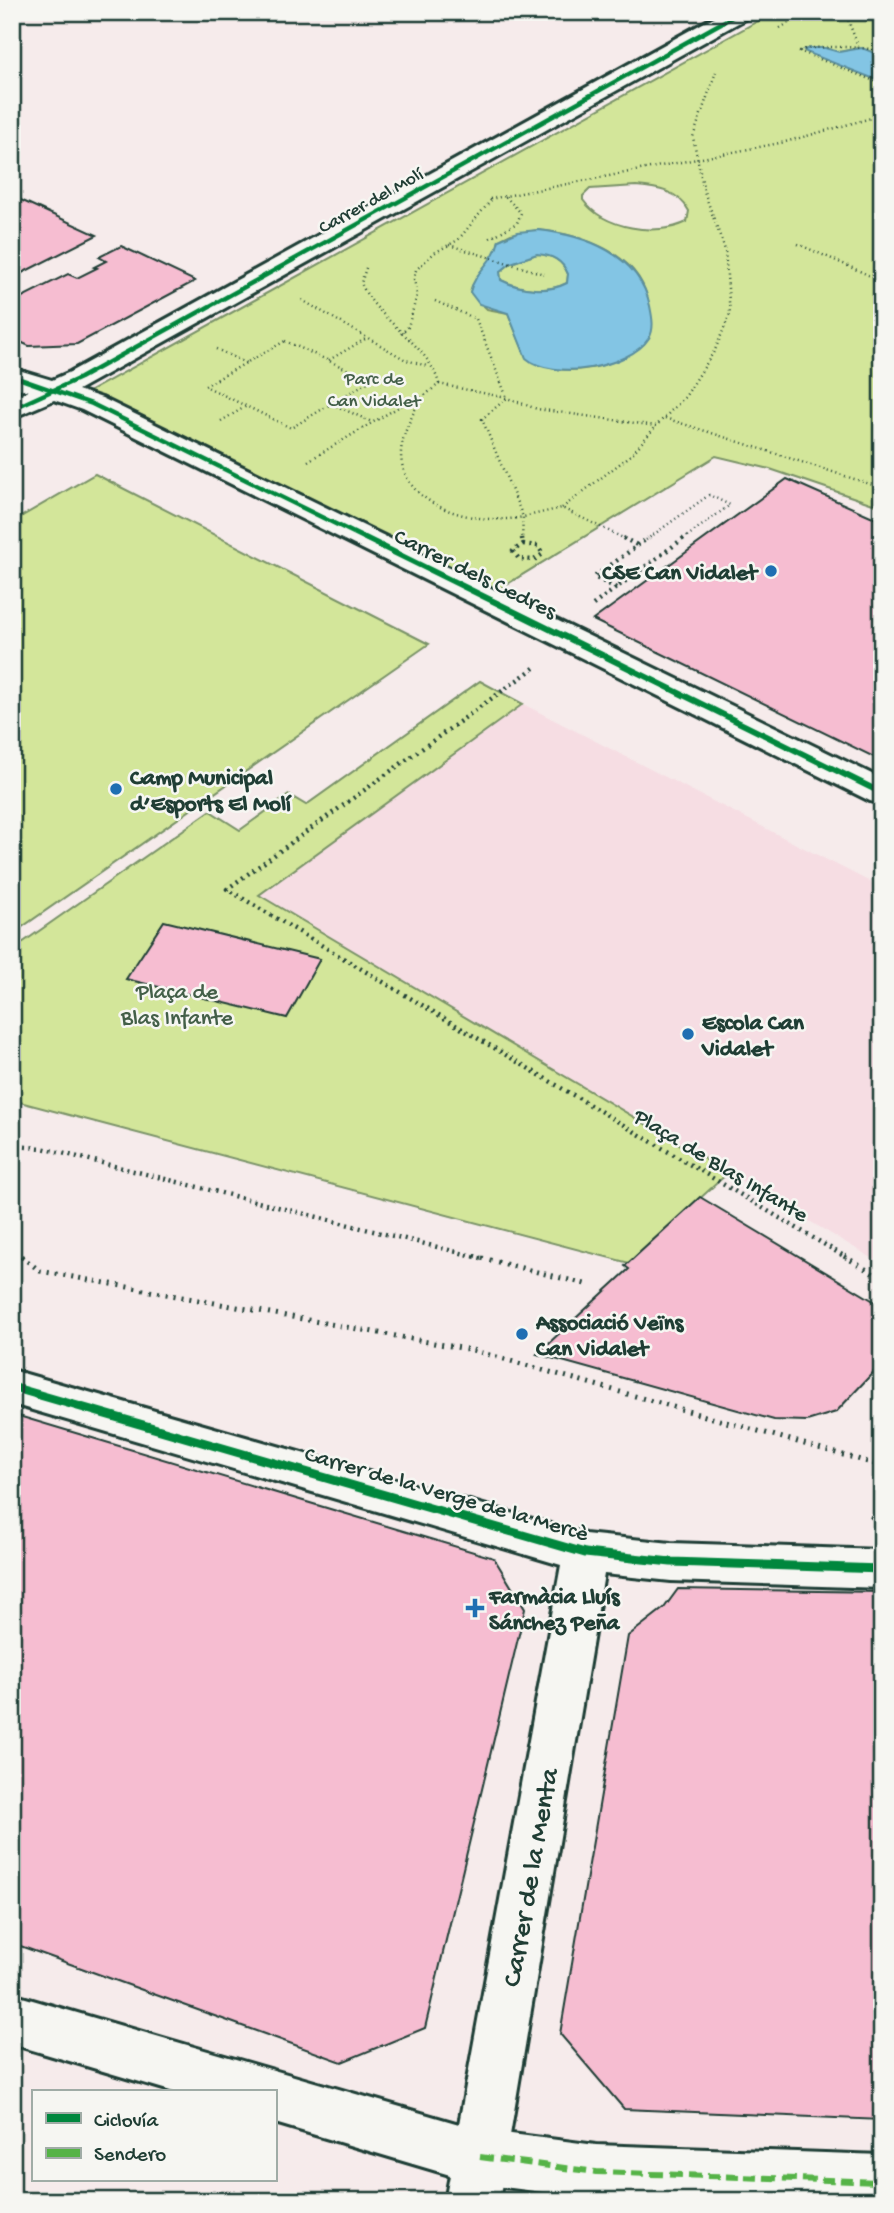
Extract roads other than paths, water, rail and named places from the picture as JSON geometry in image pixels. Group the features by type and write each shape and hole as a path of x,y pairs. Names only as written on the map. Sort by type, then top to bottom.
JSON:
{"street":[{"name":"Carrer del Molí","path":"12,409 261,277 741,12"},
{"name":"Carrer dels Cedres","path":"12,376 104,410 882,793"},
{"name":"Carrer de la Verge de la Mercè","path":"12,1387 585,1553 671,1562 882,1569"},
{"name":"Carrer de la Menta","path":"476,2179 585,1553"},
{"path":"13,2020 253,2090"},
{"path":"276,2097 476,2179 596,2172 882,2182"}],"water":[{"path":"811,48 839,52 862,48 882,56 882,63 878,66 882,68 882,82 804,50"},
{"path":"538,230 574,237 608,250 622,260 644,288 652,318 649,338 625,357 590,368 554,369 538,365 526,358 508,313 479,304 470,292 499,240 518,232","holes":["537,254 552,257 563,265 568,274 567,283 534,289 501,280 500,272 511,263"]}],"place":[{"name":"CSE Can Vidalet","path":"771,571"},
{"name":"Camp Municipal d’Esports El Molí","path":"116,789"},
{"name":"Escola Can Vidalet","path":"688,1034"},
{"name":"Associació Veïns Can Vidalet","path":"522,1334"},
{"name":"Farmàcia Lluís Sánchez Peña","path":"475,1608"}],"park label":[{"name":"Parc de Can Vidalet","path":"374,388"},
{"name":"Plaça de Blas Infante","path":"177,1003"}]}
